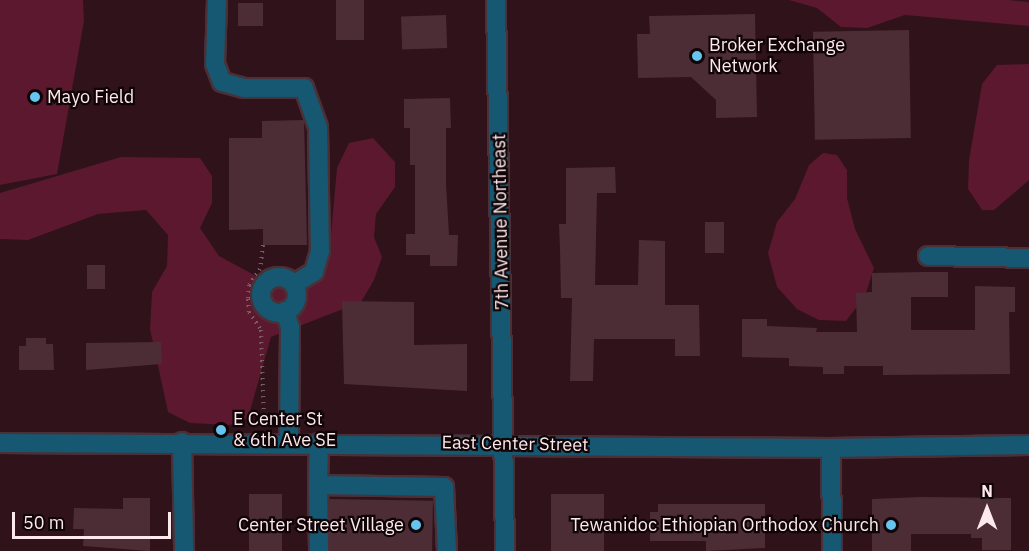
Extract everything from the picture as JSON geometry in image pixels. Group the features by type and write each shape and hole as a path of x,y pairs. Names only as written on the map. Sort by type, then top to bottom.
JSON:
{"street":[{"path":"217,0 215,64 222,82 244,88 304,88 318,127 320,251 314,272 294,284"},
{"name":"7th Avenue Northeast","path":"496,0 506,444 506,551"},
{"path":"928,256 1029,258"},
{"path":"277,277 294,284 296,302 285,311 276,312 266,307 261,291 267,282 277,277"},
{"path":"285,311 290,327 289,442"},
{"path":"182,442 184,551"},
{"name":"East Center Street","path":"0,443 289,442 831,448 1029,445"},
{"path":"319,443 319,551"},
{"path":"831,448 832,551"},
{"path":"318,485 444,486 447,551"}],"path":[{"path":"263,245 260,269 249,285 248,299 249,312 261,330 264,418"}],"shaded area":[{"name":"Mayo Field","path":"0,0 83,0 84,21 57,174 0,185"},
{"path":"789,0 1009,0 1029,2 1029,26 905,15 867,28 841,27 817,8"},
{"path":"1029,64 1029,180 994,210 982,210 968,189 969,160 982,84 997,65"},
{"path":"373,138 395,162 395,187 376,214 374,237 382,257 374,280 361,302 271,337 248,418 230,425 190,423 168,412 150,329 152,292 167,266 168,235 146,210 98,214 28,240 0,239 0,193 121,157 200,158 212,176 212,203 200,228 219,256 256,276 297,274 329,256 337,168 349,143"},
{"path":"823,153 837,155 847,170 847,198 855,229 874,268 865,296 846,321 819,320 797,309 777,287 768,253 777,222 795,199 809,165"}],"building":[{"path":"336,0 364,0 364,40 336,40"},
{"path":"238,3 263,3 263,26 238,26"},
{"name":"Broker Exchange Network","path":"755,14 757,117 716,118 716,100 691,77 638,78 637,34 650,34 649,16"},
{"path":"446,15 447,48 402,50 401,17"},
{"path":"909,30 911,138 815,140 813,32"},
{"path":"450,98 451,128 446,128 446,184 449,235 458,235 457,266 430,266 430,255 406,255 406,234 415,234 415,165 410,165 410,128 404,128 404,99"},
{"path":"304,120 307,245 263,245 263,229 229,230 229,138 262,138 262,121"},
{"path":"615,167 616,193 597,193 595,285 638,285 639,240 665,241 665,305 699,305 700,356 675,356 675,339 594,339 593,381 570,381 572,298 561,298 559,224 566,224 566,168"},
{"path":"705,222 724,222 724,253 705,253"},
{"path":"87,265 105,265 105,289 87,289"},
{"path":"948,272 948,297 911,297 911,330 975,330 975,286 1015,287 1015,312 1009,312 1010,374 883,375 883,366 844,366 844,374 823,374 823,367 789,366 789,358 742,357 742,319 767,319 767,326 817,328 816,332 857,332 856,293 872,292 872,273"},
{"path":"342,301 414,302 414,345 467,344 467,391 344,384"},
{"path":"26,338 46,338 46,344 53,344 54,370 19,370 19,346 26,346"},
{"path":"161,342 162,364 86,370 86,343"},
{"path":"249,494 282,494 282,551 249,551"},
{"path":"551,494 604,494 604,551 551,551"},
{"path":"123,498 150,498 150,551 83,546 84,529 73,529 74,508 123,509"},
{"path":"1011,498 1011,550 982,550 982,538 971,538 971,534 911,534 911,551 872,551 872,499"},
{"path":"329,499 433,501 432,551 328,551"},
{"path":"658,504 765,504 765,548 706,551 706,541 650,541 650,512 658,512"}],"place":[{"name":"Broker Exchange Network","path":"697,56"},
{"name":"Mayo Field","path":"35,97"},
{"name":"E Center St & 6th Ave SE","path":"221,430"},
{"name":"Center Street Village","path":"416,525"},
{"name":"Tewanidoc Ethiopian Orthodox Church","path":"891,525"}]}
